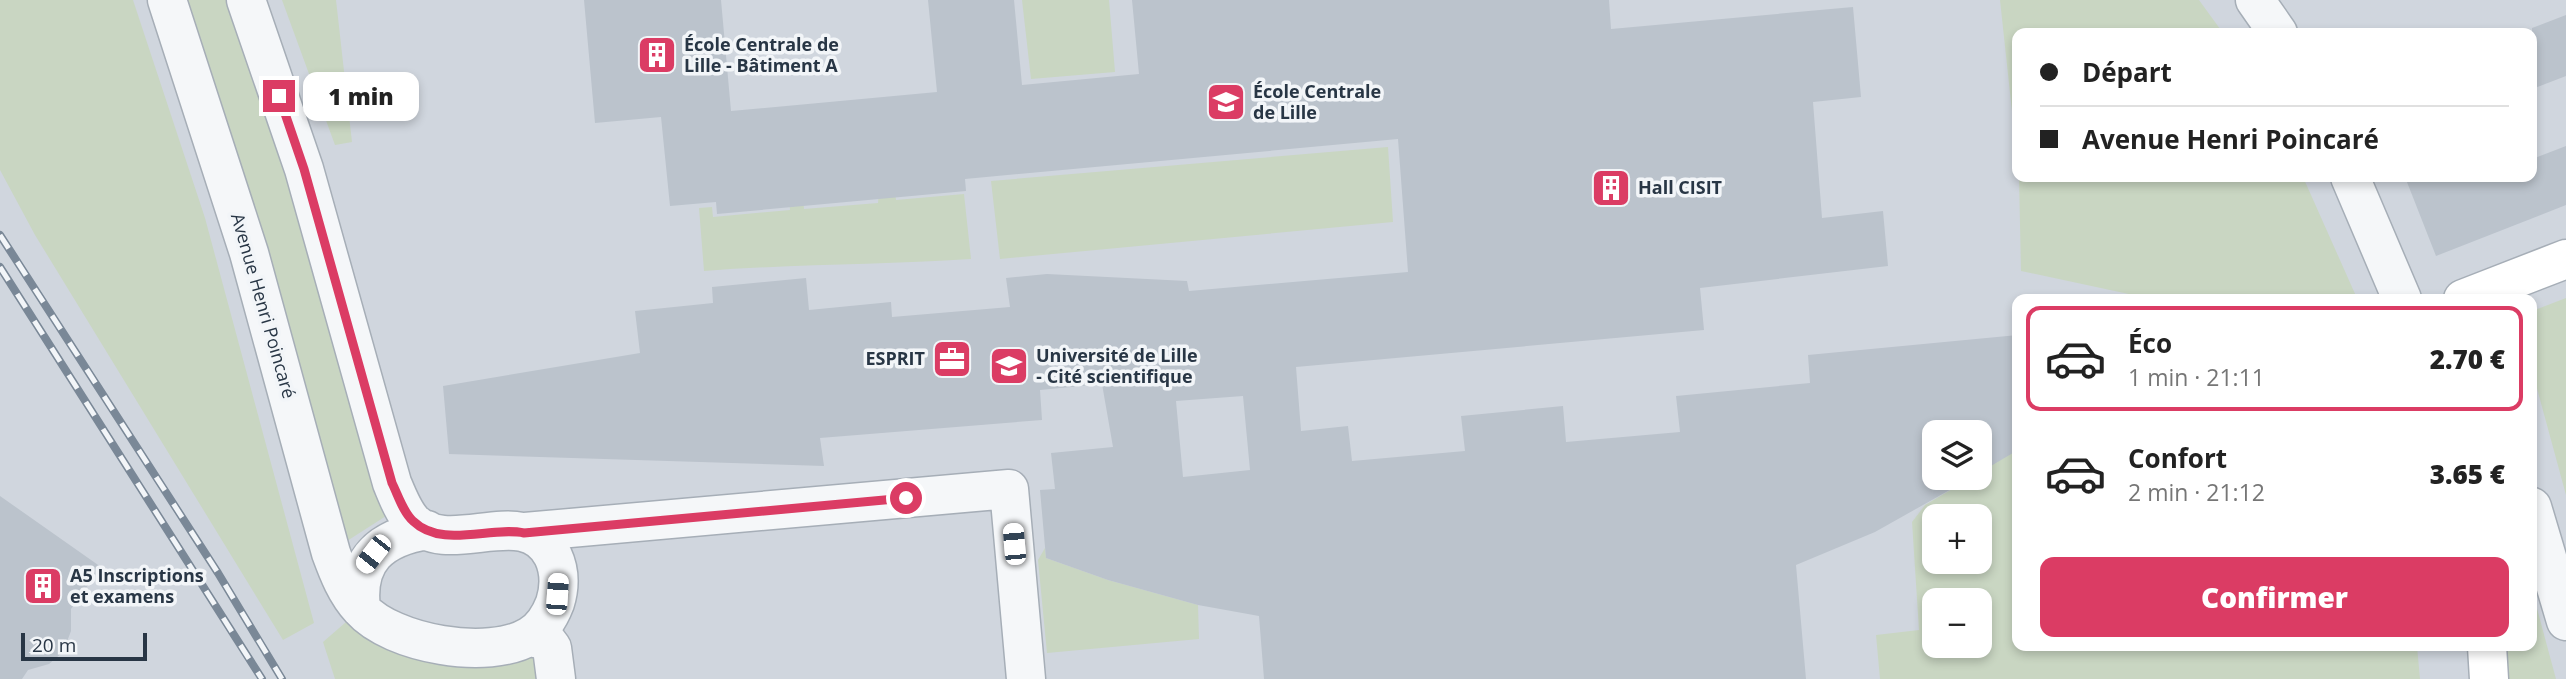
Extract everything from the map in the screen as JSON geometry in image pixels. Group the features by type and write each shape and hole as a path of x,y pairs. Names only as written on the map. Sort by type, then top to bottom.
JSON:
{"street":[{"name":"Avenue Henri Poincaré","path":"167,0 238,217 331,553 341,579 361,609 401,635 432,643 494,646 528,638"},
{"path":"246,0 304,169 392,483 412,521 427,530 449,535 507,529 524,533 1009,489 1026,679"},
{"path":"2255,0 2275,28"},
{"path":"2352,182 2400,294"},
{"path":"2478,294 2566,259"},
{"path":"2537,524 2566,621"},
{"path":"361,609 359,583 362,568 373,554 410,533 427,530"},
{"path":"524,533 552,554 559,573 557,594 551,613 528,638"},
{"path":"528,638 546,640 552,648 556,679"},
{"path":"2487,651 2489,679"}],"shaded area":[{"name":"Université de Lille ‐ Cité scientifique","path":"0,0 2566,0 2566,679 0,679"}],"green space":[{"path":"0,0 133,0 205,218 314,623 283,640 35,235 0,170"},
{"path":"185,0 227,0 300,213 386,516 347,541"},
{"path":"282,0 336,0 352,142 335,145"},
{"path":"1022,0 1109,0 1115,72 1031,79"},
{"path":"2000,0 2199,0 2219,28 2012,28 2012,111"},
{"path":"1388,147 1393,222 1000,259 991,181"},
{"path":"2019,182 2305,182 2355,294 2129,294 2021,271"},
{"path":"895,189 896,200 964,194 971,259 704,271 699,208 712,207 713,217 790,210 789,198 803,197 804,209 878,203 879,190"},
{"path":"2566,298 2566,495 2537,388 2537,309"},
{"path":"2012,449 2012,651 2417,651 2420,679 1880,679 1876,635 1919,630 1912,522 1922,509 1922,574 1992,574 1992,504 1927,504 1951,490 1992,490 1992,463"},
{"path":"1045,548 1046,558 1108,580 1198,605 1199,639 1047,653 1038,560"},
{"path":"361,609 380,624 529,637 556,679 335,679 323,642"},
{"path":"2537,609 2556,679 2503,679 2500,651 2537,651"}],"building":[{"path":"584,0 721,0 731,111 937,92 928,0 1014,0 1022,85 1139,74 1132,0 1609,0 1611,29 1853,7 1861,97 1813,102 1822,218 1883,211 1888,266 1700,288 1704,330 1296,367 1301,431 1348,426 1352,461 1465,451 1461,416 1563,406 1566,442 1680,432 1676,396 1810,383 1808,355 2012,336 2012,454 1992,465 1992,420 1922,420 1922,490 1950,490 1875,532 1796,565 1806,679 1264,679 1259,616 1198,605 1108,580 1046,558 1040,490 1055,489 1051,453 1113,447 1102,384 1040,390 1042,420 820,438 824,466 449,454 443,386 640,353 635,311 713,303 712,287 806,278 809,310 891,302 892,317 1010,307 1006,278 1047,274 1187,281 1189,291 1408,272 1398,139 965,179 966,191 717,214 716,202 670,206 661,117 595,123","holes":["1243,396 1250,470 1183,477 1176,401"]},
{"path":"2566,15 2566,76 2537,87 2537,28 2532,28"},
{"path":"2566,146 2566,205 2436,256 2407,182 2537,182 2537,157"},
{"name":"A5 Inscriptions et examens","path":"0,496 101,567 71,609 71,631 63,652 49,664 28,670 22,679 0,679"}],"railway":[{"path":"0,235 218,573 282,679"},
{"path":"0,267 262,679"}],"place":[{"name":"École Centrale de Lille - Bâtiment A","path":"657,55"},
{"name":"École Centrale de Lille","path":"1226,102"},
{"name":"Hall CISIT","path":"1611,188"},
{"name":"ESPRIT","path":"952,359"},
{"name":"Université de Lille ‐ Cité scientifique","path":"1009,366"},
{"name":"A5 Inscriptions et examens","path":"43,586"}],"route":[{"path":"279,96 304,169 392,483 412,521 427,530 449,535 507,529 524,533 906,498"}]}
